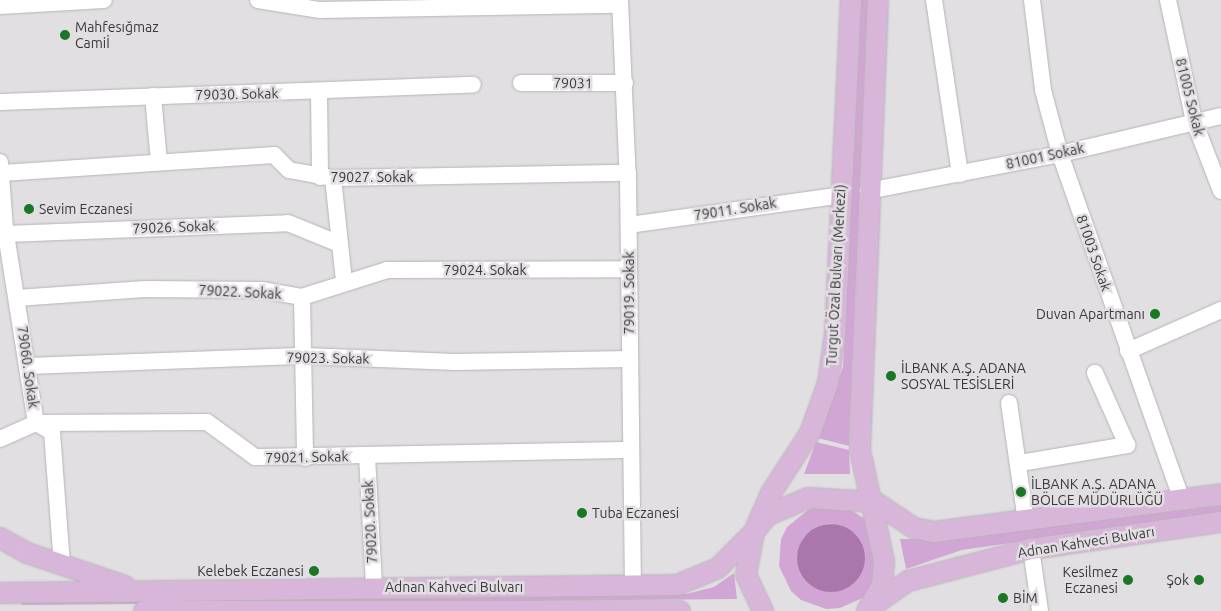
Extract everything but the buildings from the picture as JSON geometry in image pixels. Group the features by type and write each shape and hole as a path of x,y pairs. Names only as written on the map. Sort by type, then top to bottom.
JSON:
{"main road":[{"name":"Turgut Özal Bulvarı (Merkezi)","path":"754,532 771,493 810,434 828,383 842,195 851,0"},
{"name":"Turgut Özal Bulvarı (Merkezi)","path":"869,609 882,585 884,561 875,502 860,450 868,191 878,0"},
{"name":"Adnan Kahveci Bulvarı","path":"136,590 677,585 718,568 780,507 808,498 875,502 914,528 934,532 1221,494"},
{"name":"Adnan Kahveci Bulvarı","path":"869,609 908,581 1030,549 1221,522"},
{"path":"754,532 746,575 763,611"},
{"path":"0,538 27,553 136,590"},
{"path":"0,593 136,590"},
{"path":"0,598 7,611"},
{"name":"Adnan Kahveci Bulvarı","path":"144,611 680,611"}],"street":[{"path":"0,6 104,0"},
{"path":"258,0 320,10 429,4 620,2"},
{"path":"934,0 960,174"},
{"name":"81003 Sokak","path":"1032,0 1043,90 1060,154 1182,500"},
{"name":"81005 Sokak","path":"1168,0 1194,121 1221,191"},
{"name":"79019. Sokak","path":"620,2 628,173 628,450 633,586"},
{"name":"79031","path":"521,83 624,83"},
{"name":"79030. Sokak","path":"0,102 473,85"},
{"path":"319,92 327,177 344,281"},
{"path":"153,96 159,162"},
{"name":"81001 Sokak","path":"868,191 1060,154 1221,116"},
{"name":"79027. Sokak","path":"1,168 159,162 274,155 289,170 327,177 628,173"},
{"name":"79060. Sokak","path":"1,168 6,234 36,423 52,432 62,564"},
{"name":"79011. Sokak","path":"629,225 842,195"},
{"name":"79026. Sokak","path":"6,234 288,223 338,243"},
{"name":"79024. Sokak","path":"302,297 344,281 387,270 628,269"},
{"name":"79022. Sokak","path":"17,298 145,289 262,290 302,297 305,356 305,458"},
{"path":"1128,351 1221,310"},
{"name":"79023. Sokak","path":"28,366 305,356 455,362 628,359"},
{"path":"1020,463 1127,445 1096,373"},
{"path":"1010,403 1020,463 1026,521"},
{"name":"79021. Sokak","path":"0,439 36,423 207,422 255,457 305,458 628,450"},
{"name":"79020. Sokak","path":"366,456 374,587"},
{"path":"1030,549 1040,611"}],"shaded area":[{"path":"861,0 868,0 849,446 818,438 843,367"},
{"path":"816,442 849,450 850,474 804,474"},
{"path":"821,505 848,508 871,523 880,575 865,597 840,608 826,609 801,600 791,591 779,566 781,539 787,527 808,510","holes":["833,523 797,555 803,538 816,527"]},
{"path":"1221,505 1221,513 962,550 906,569 900,539 960,538"},
{"path":"831,524 844,527 855,534 862,545 865,558 862,571 855,582 844,589 831,592 818,589 807,582 800,571 797,558 800,545 807,534 818,527"},
{"path":"734,573 737,599 22,605 21,600 686,594 714,587"}],"place":[{"name":"Mahfesığmaz Camiİ","path":"65,35"},
{"name":"Sevim Eczanesi","path":"29,209"},
{"name":"Duvan Apartmanı","path":"1155,314"},
{"name":"İLBANK A.Ş. ADANA SOSYAL TESİSLERİ","path":"891,376"},
{"name":"İLBANK A.Ş. ADANA BÖLGE MÜDÜRLÜĞÜ","path":"1021,492"},
{"name":"Tuba Eczanesi","path":"582,513"},
{"name":"Kelebek Eczanesi","path":"314,571"},
{"name":"Kesilmez Eczanesi","path":"1128,580"},
{"name":"Şok","path":"1199,580"},
{"name":"BİM","path":"1003,598"}]}
